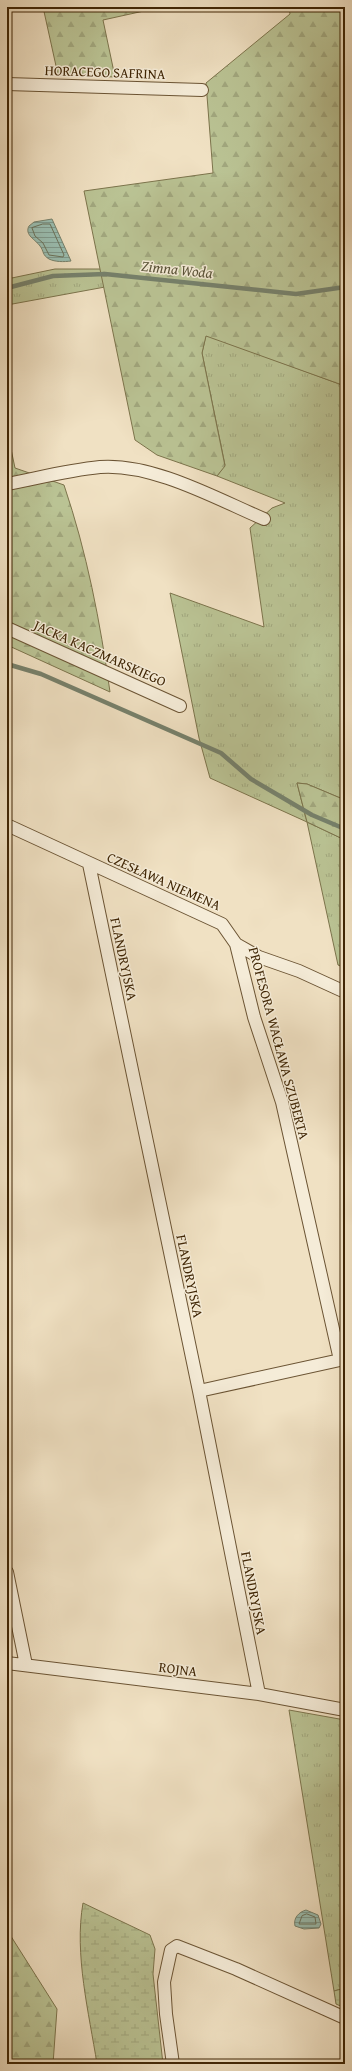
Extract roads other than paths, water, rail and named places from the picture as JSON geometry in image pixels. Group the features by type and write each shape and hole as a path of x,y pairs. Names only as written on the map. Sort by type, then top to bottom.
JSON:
{"street":[{"name":"HORACEGO SAFRINA","path":"7,84 202,90"},
{"path":"7,484 101,467 129,468 165,476 264,520"},
{"name":"JACKA KACZMARSKIEGO","path":"7,628 180,706"},
{"name":"CZESŁAWA NIEMENA","path":"7,825 222,924 236,944 259,957 299,970 345,992"},
{"name":"FLANDRYJSKA","path":"89,864 199,1391 259,1694"},
{"name":"PROFESORA WACŁAWA SZUBERTA","path":"199,1391 340,1360 282,1102 254,1017 236,944"},
{"path":"7,1572 26,1665"},
{"name":"ROJNA","path":"7,1663 259,1694 345,1710"},
{"path":"173,2064 166,2014 164,1982 171,1950 178,1946 236,1969 345,2018"}],"water":[{"path":"52,219 71,261 60,262 49,259 44,254 40,246 29,235 29,226 34,222"},
{"path":"306,1910 318,1915 321,1924 319,1928 304,1929 295,1926 297,1916"}],"waterway":[{"name":"Zimna Woda","path":"7,288 53,276 105,274 296,294 345,287"},
{"path":"7,664 41,674 221,753 251,779 312,815 345,829"}]}
